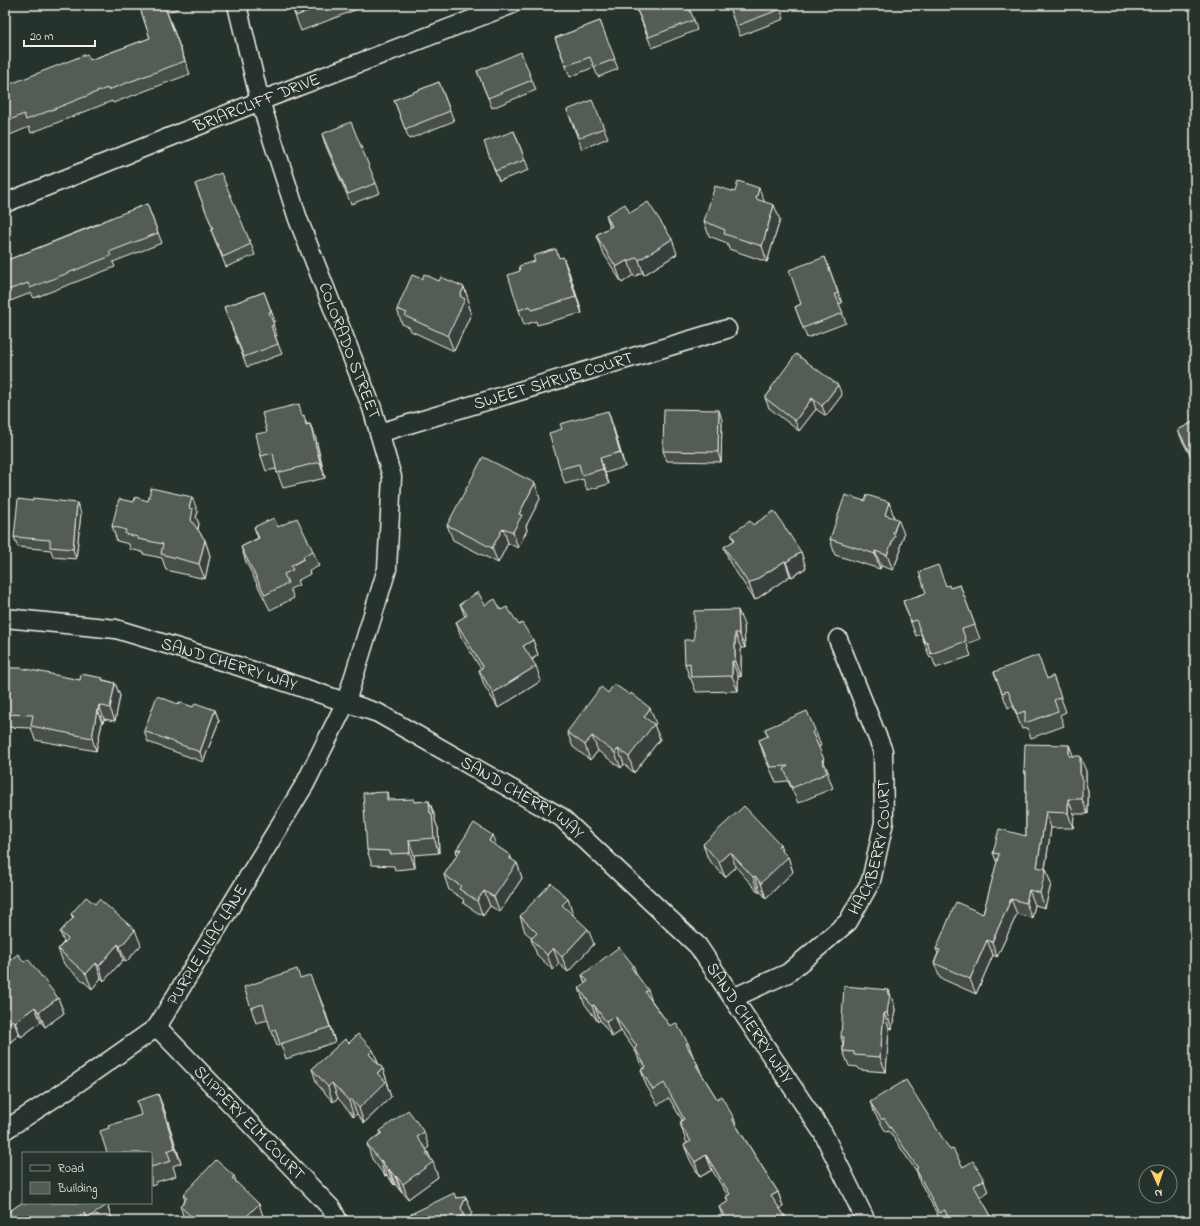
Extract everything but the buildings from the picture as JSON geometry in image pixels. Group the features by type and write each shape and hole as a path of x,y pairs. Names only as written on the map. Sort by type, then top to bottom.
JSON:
{"street":[{"name":"COLORADO STREET","path":"237,5 260,101 298,218 372,408 392,477 386,570 346,702"},
{"name":"BRIARCLIFF DRIVE","path":"5,202 260,101 510,5"},
{"name":"SWEET SHRUB COURT","path":"379,433 727,329"},
{"name":"SAND CHERRY WAY","path":"5,618 116,629 242,668 378,713 561,817 698,946 822,1133 866,1221"},
{"name":"HACKBERRY COURT","path":"733,998 788,973 848,922 871,881 884,822 883,751 838,639"},
{"name":"PURPLE LILAC LANE","path":"5,1130 79,1082 157,1027 305,784 346,702"},
{"name":"SLIPPERY ELM COURT","path":"157,1027 332,1209 338,1221"}]}
